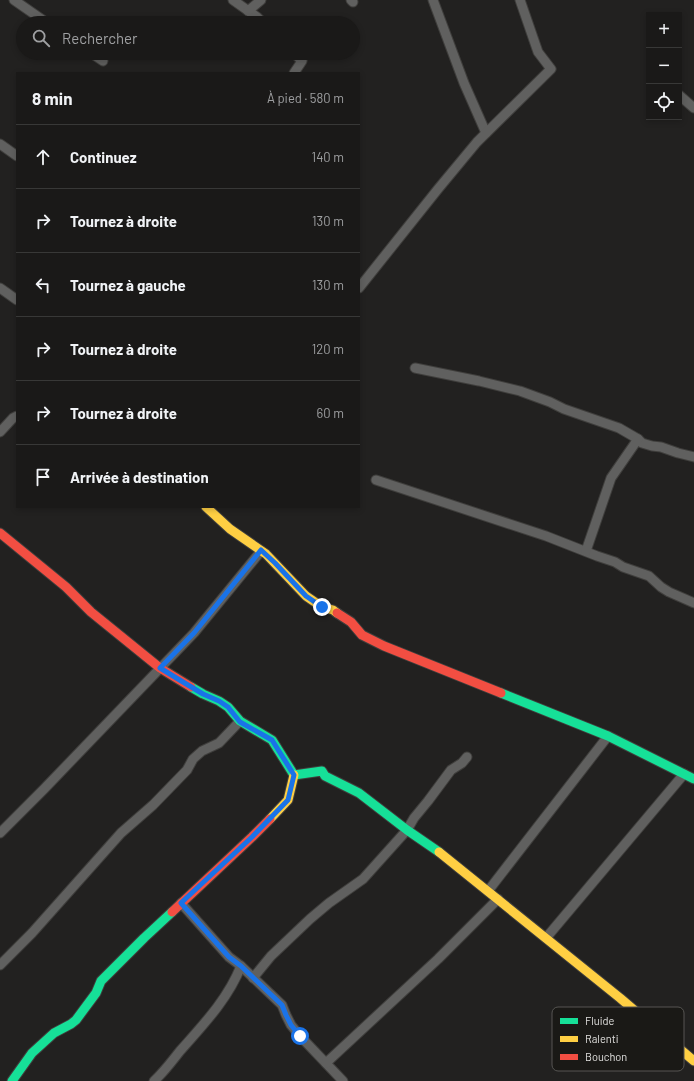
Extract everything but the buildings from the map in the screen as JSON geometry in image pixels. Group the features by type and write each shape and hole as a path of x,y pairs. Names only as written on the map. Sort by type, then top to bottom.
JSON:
{"street":[{"path":"14,0 38,16"},
{"path":"233,0 254,16"},
{"path":"248,11 261,0"},
{"path":"433,0 464,84 486,133"},
{"path":"360,287 477,142 552,69 538,52 520,0"},
{"path":"295,72 302,60"},
{"path":"682,98 694,108"},
{"path":"0,144 16,155"},
{"path":"0,288 16,299"},
{"path":"416,368 520,391 564,409 619,428 642,443 652,446 661,446 678,453 694,457"},
{"path":"0,432 16,417"},
{"path":"586,551 611,478 638,439"},
{"path":"376,480 539,534 615,562 623,567 649,576 669,592 694,603"},
{"path":"208,508 230,529 261,550 306,596 322,607 333,610 351,622 362,635 370,640 608,736 694,779"},
{"path":"0,533 66,587 91,612 160,668 203,694 219,701 228,707 240,722 272,740 294,775 288,800 252,837 144,938 101,981 96,993 76,1020 54,1033 32,1053 12,1081"},
{"path":"0,833 66,767 194,633 261,550"},
{"path":"0,965 32,933 120,833 153,805 187,770 193,759 202,752 219,743 240,722"},
{"path":"488,891 608,736"},
{"path":"253,978 271,956 310,919 329,903 363,880 407,830 414,818 451,770 462,763 467,757"},
{"path":"294,775 322,771 325,776 359,793 407,830 438,851 631,1007"},
{"path":"546,938 684,774"},
{"path":"326,1063 438,959 498,899"},
{"path":"181,903 229,957 241,966 282,1005 291,1025 343,1081"},
{"path":"154,1081 224,999 241,966"},
{"path":"684,1052 694,1061"}],"traffic: fast":[{"path":"191,687 219,701 228,707 240,721 272,740 294,775 322,771 325,776 359,793 407,830 439,852"},
{"path":"501,693 608,736 694,779"},
{"path":"12,1081 32,1053 54,1033 76,1020 96,993 101,981 172,912"}],"traffic: slow":[{"path":"207,508 230,529 266,554 306,596 322,607 333,610 337,613"},
{"path":"270,819 288,800 294,775"},
{"path":"439,852 631,1007"},
{"path":"684,1052 694,1061"}],"traffic: jam":[{"path":"0,533 66,587 91,612 160,668 191,687"},
{"path":"337,613 351,622 362,635 384,646 501,693"},
{"path":"172,912 270,819"}],"route":[{"path":"300,1036 291,1025 282,1005 241,966 229,957 181,903 252,837 288,800 294,775 272,740 240,722 228,707 219,701 203,694 160,668 194,633 261,550 306,596 322,607"}]}
